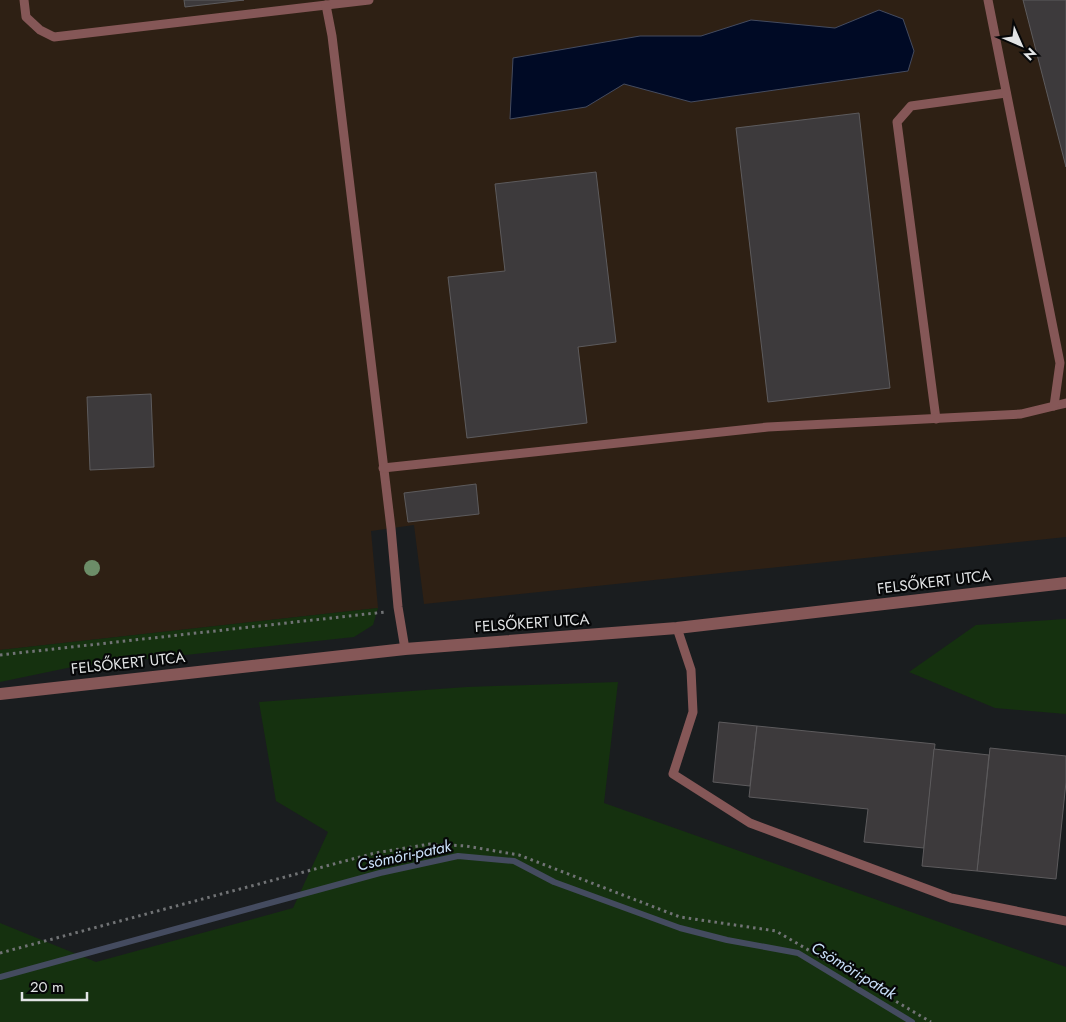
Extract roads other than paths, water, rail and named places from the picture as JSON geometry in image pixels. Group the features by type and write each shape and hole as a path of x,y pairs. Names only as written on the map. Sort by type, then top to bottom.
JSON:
{"street":[{"name":"FELSŐKERT UTCA","path":"0,694 405,648 677,628 1066,583"}],"lane":[{"path":"24,0 26,17 40,30 54,37 369,0"},
{"path":"988,0 1060,363 1054,406"},
{"path":"326,4 333,45 399,611 405,648"},
{"path":"936,419 897,122 911,106 1006,94"},
{"path":"383,468 768,427 1021,414 1066,403"},
{"path":"677,628 691,670 693,712 673,774 750,824 952,898 1066,921"}],"water":[{"path":"879,10 903,19 914,51 908,71 691,102 624,84 586,107 510,119 513,58 640,36 701,36 751,20 835,28"}],"waterway":[{"name":"Csömöri-patak","path":"0,977 380,873 458,856 514,861 554,882 680,928 727,940 798,953 912,1022"}]}
